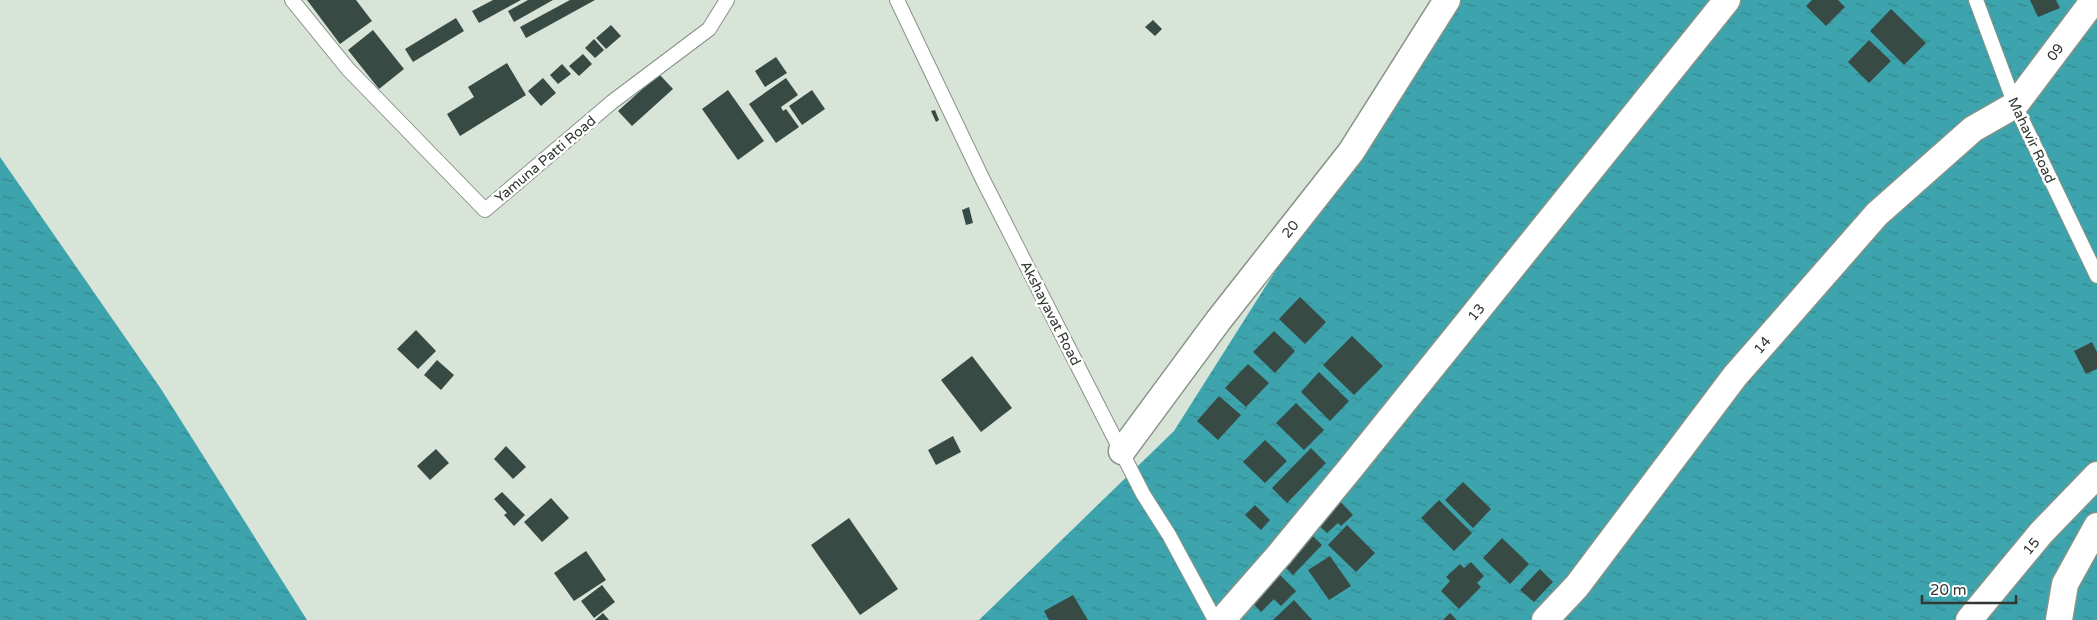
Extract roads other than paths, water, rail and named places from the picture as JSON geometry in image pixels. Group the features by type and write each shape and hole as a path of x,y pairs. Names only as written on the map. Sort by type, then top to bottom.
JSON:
{"street":[{"name":"20","path":"1122,451 1218,321 1351,152 1448,0"},
{"name":"13","path":"1222,620 1343,478 1727,0"},
{"name":"09","path":"2015,105 2094,0"},
{"name":"14","path":"1545,620 1577,586 1735,376 1877,214 1973,129 2015,105"},
{"name":"15","path":"1969,620 2041,533 2097,475"},
{"path":"2059,620 2065,584 2097,526"}],"lane":[{"name":"Yamuna Patti Road","path":"292,0 348,69 485,210 612,102 709,29 727,0"},
{"name":"Akshayavat Road","path":"897,0 983,180 1143,494 1169,535 1215,620"},
{"name":"Mahavir Road","path":"1976,0 2015,105 2097,276"}],"water":[{"path":"1447,0 2097,0 2097,620 979,620 1174,431"},
{"path":"0,157 161,389 307,620 0,620"}]}
